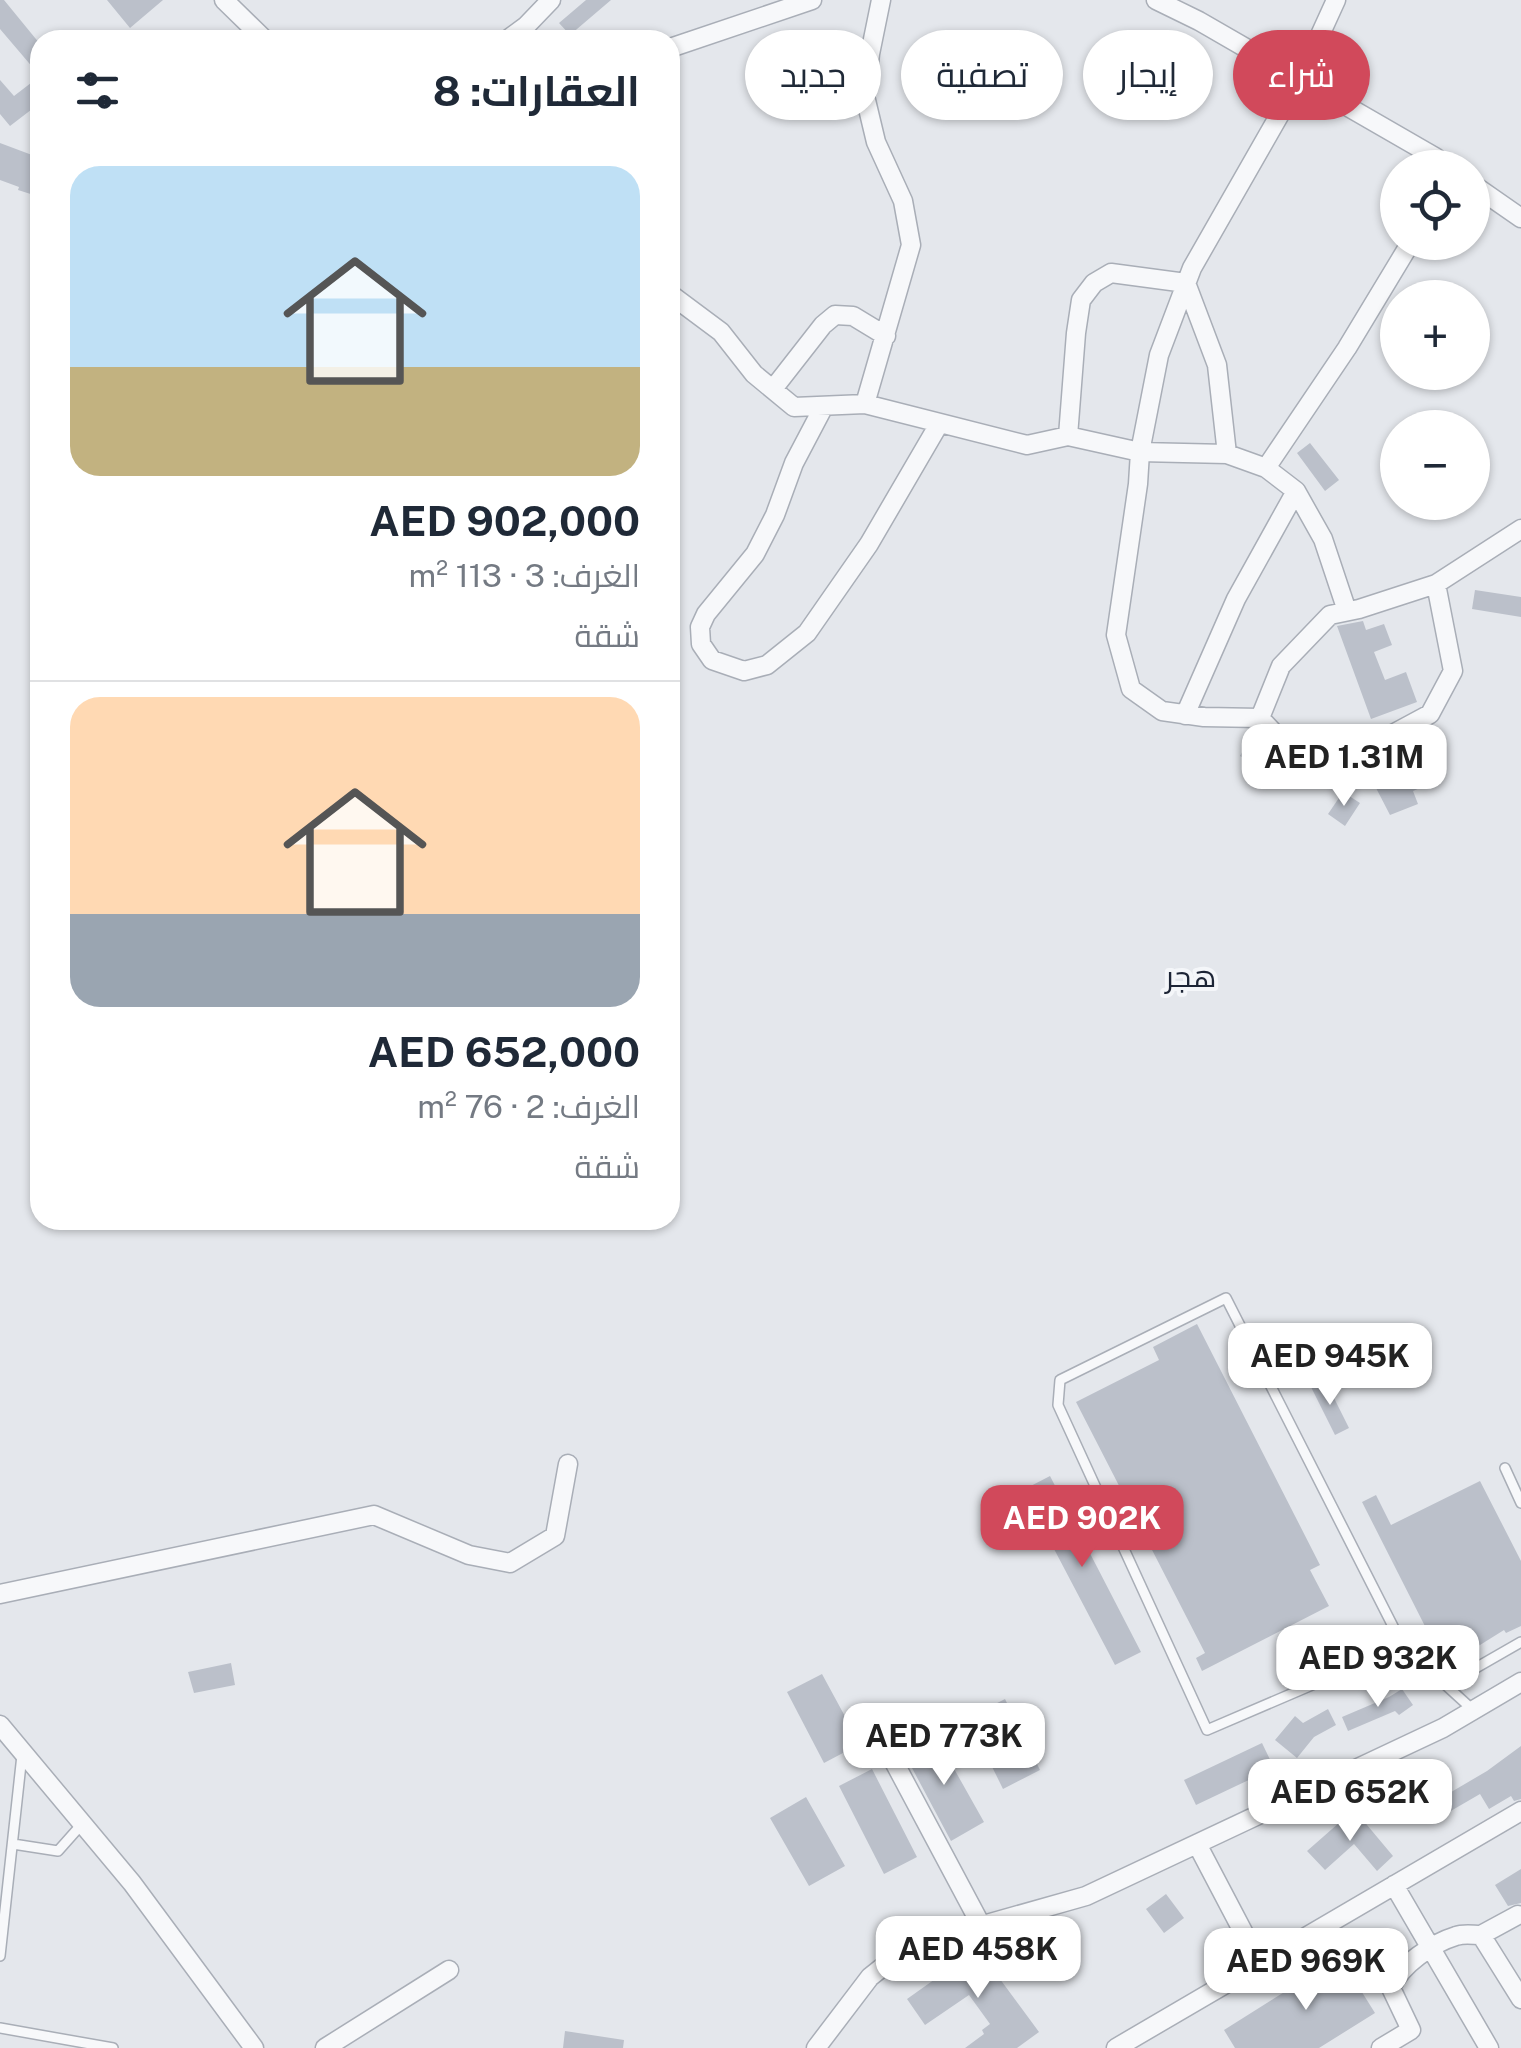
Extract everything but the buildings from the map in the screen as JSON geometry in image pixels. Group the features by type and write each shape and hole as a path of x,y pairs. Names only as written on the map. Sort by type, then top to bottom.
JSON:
{"street":[{"path":"224,0 255,30"},
{"path":"521,30 551,0"},
{"path":"680,45 812,0"},
{"path":"865,404 911,245 903,201 876,142 865,96 881,0"},
{"path":"1156,0 1233,41"},
{"path":"1324,30 1336,0"},
{"path":"1277,120 1192,268 1159,354 1140,452 1116,635 1130,689 1162,711 1260,718 1290,750 1340,763 1430,714 1453,671 1436,584"},
{"path":"1368,120 1419,150"},
{"path":"1490,196 1521,218"},
{"path":"1266,468 1347,348 1400,260"},
{"path":"1068,436 1081,300 1094,283 1111,273 1186,283"},
{"path":"1186,283 1217,364 1228,454"},
{"path":"680,302 720,332 754,374 794,407 865,404 1027,445 1068,436 1140,452 1228,454 1266,468 1296,490 1323,539 1348,611"},
{"path":"772,389 823,325 835,316 854,316 886,336"},
{"path":"824,406 794,463 775,515 755,554 706,614 700,627 701,644 712,660 744,670 767,665 807,633 869,544 939,424"},
{"path":"1186,714 1236,599 1296,490"},
{"path":"1260,718 1281,666 1330,615 1436,584 1521,529"},
{"path":"0,1594 374,1515 469,1555 510,1563 555,1536 568,1464"},
{"path":"816,2048 870,1978 909,1946 1086,1896 1443,1728 1521,1682"},
{"path":"0,1725 132,1883 254,2048"},
{"path":"892,1758 981,1925"},
{"path":"1116,2048 1521,1811"},
{"path":"1197,1844 1260,1964"},
{"path":"1394,1885 1489,2048"},
{"path":"1422,2048 1392,1988 1396,1976 1431,1949 1460,1934 1481,1935 1518,1916"},
{"path":"1481,1935 1521,1999"},
{"path":"325,2048 449,1970"},
{"path":"1381,2048 1411,2030"}],"lane":[{"path":"1403,1646 1207,1730 1058,1405 1060,1380 1226,1298 1403,1646 1473,1710"},
{"path":"1505,1468 1521,1503"},
{"path":"1446,1685 1521,1642"},
{"path":"0,1956 23,1752"},
{"path":"12,1844 58,1851 82,1824"},
{"path":"0,2028 113,2048"}],"district":[{"name":"هجر","path":"1191,977"}]}
